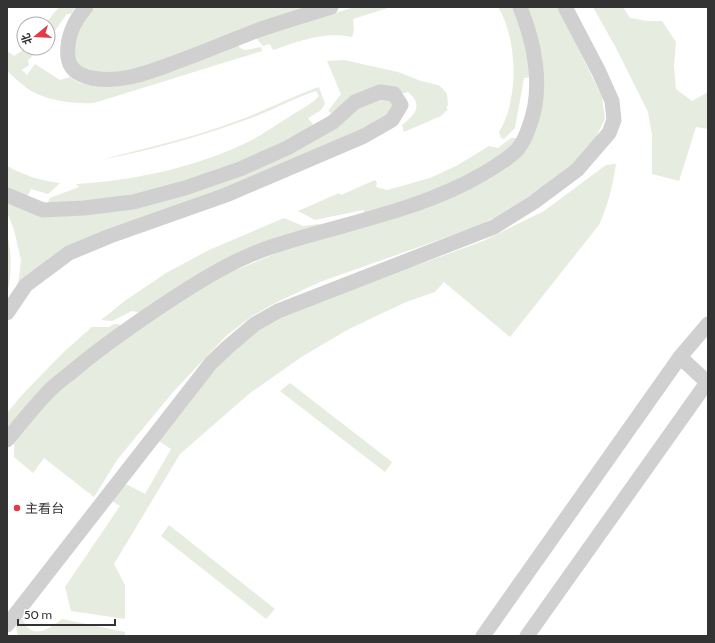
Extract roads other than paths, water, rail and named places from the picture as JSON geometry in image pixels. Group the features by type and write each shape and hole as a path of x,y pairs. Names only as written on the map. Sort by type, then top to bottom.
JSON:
{"street":[{"path":"86,7 81,13 68,37 68,58 74,70 85,77 103,80 130,77 160,68 257,31 331,7"},
{"path":"7,440 52,389 90,356 132,325 189,288 230,264 273,246 429,199 467,183 498,165 516,151 523,142 533,117 537,86 534,56 526,22 520,7"},
{"path":"7,625 211,363 255,324 278,311 494,227 534,202 578,170 608,133 614,120 614,113 612,101 599,72 565,7"},
{"path":"7,195 42,210 84,208 133,202 184,188 240,169 287,148 333,122 355,102 380,92 394,94 401,105 392,120 364,136 226,195 69,252 26,285 7,313"},
{"path":"482,636 680,357 708,324"},
{"path":"527,636 708,382 680,357"}],"place":[{"name":"主看台","path":"17,508"}]}
